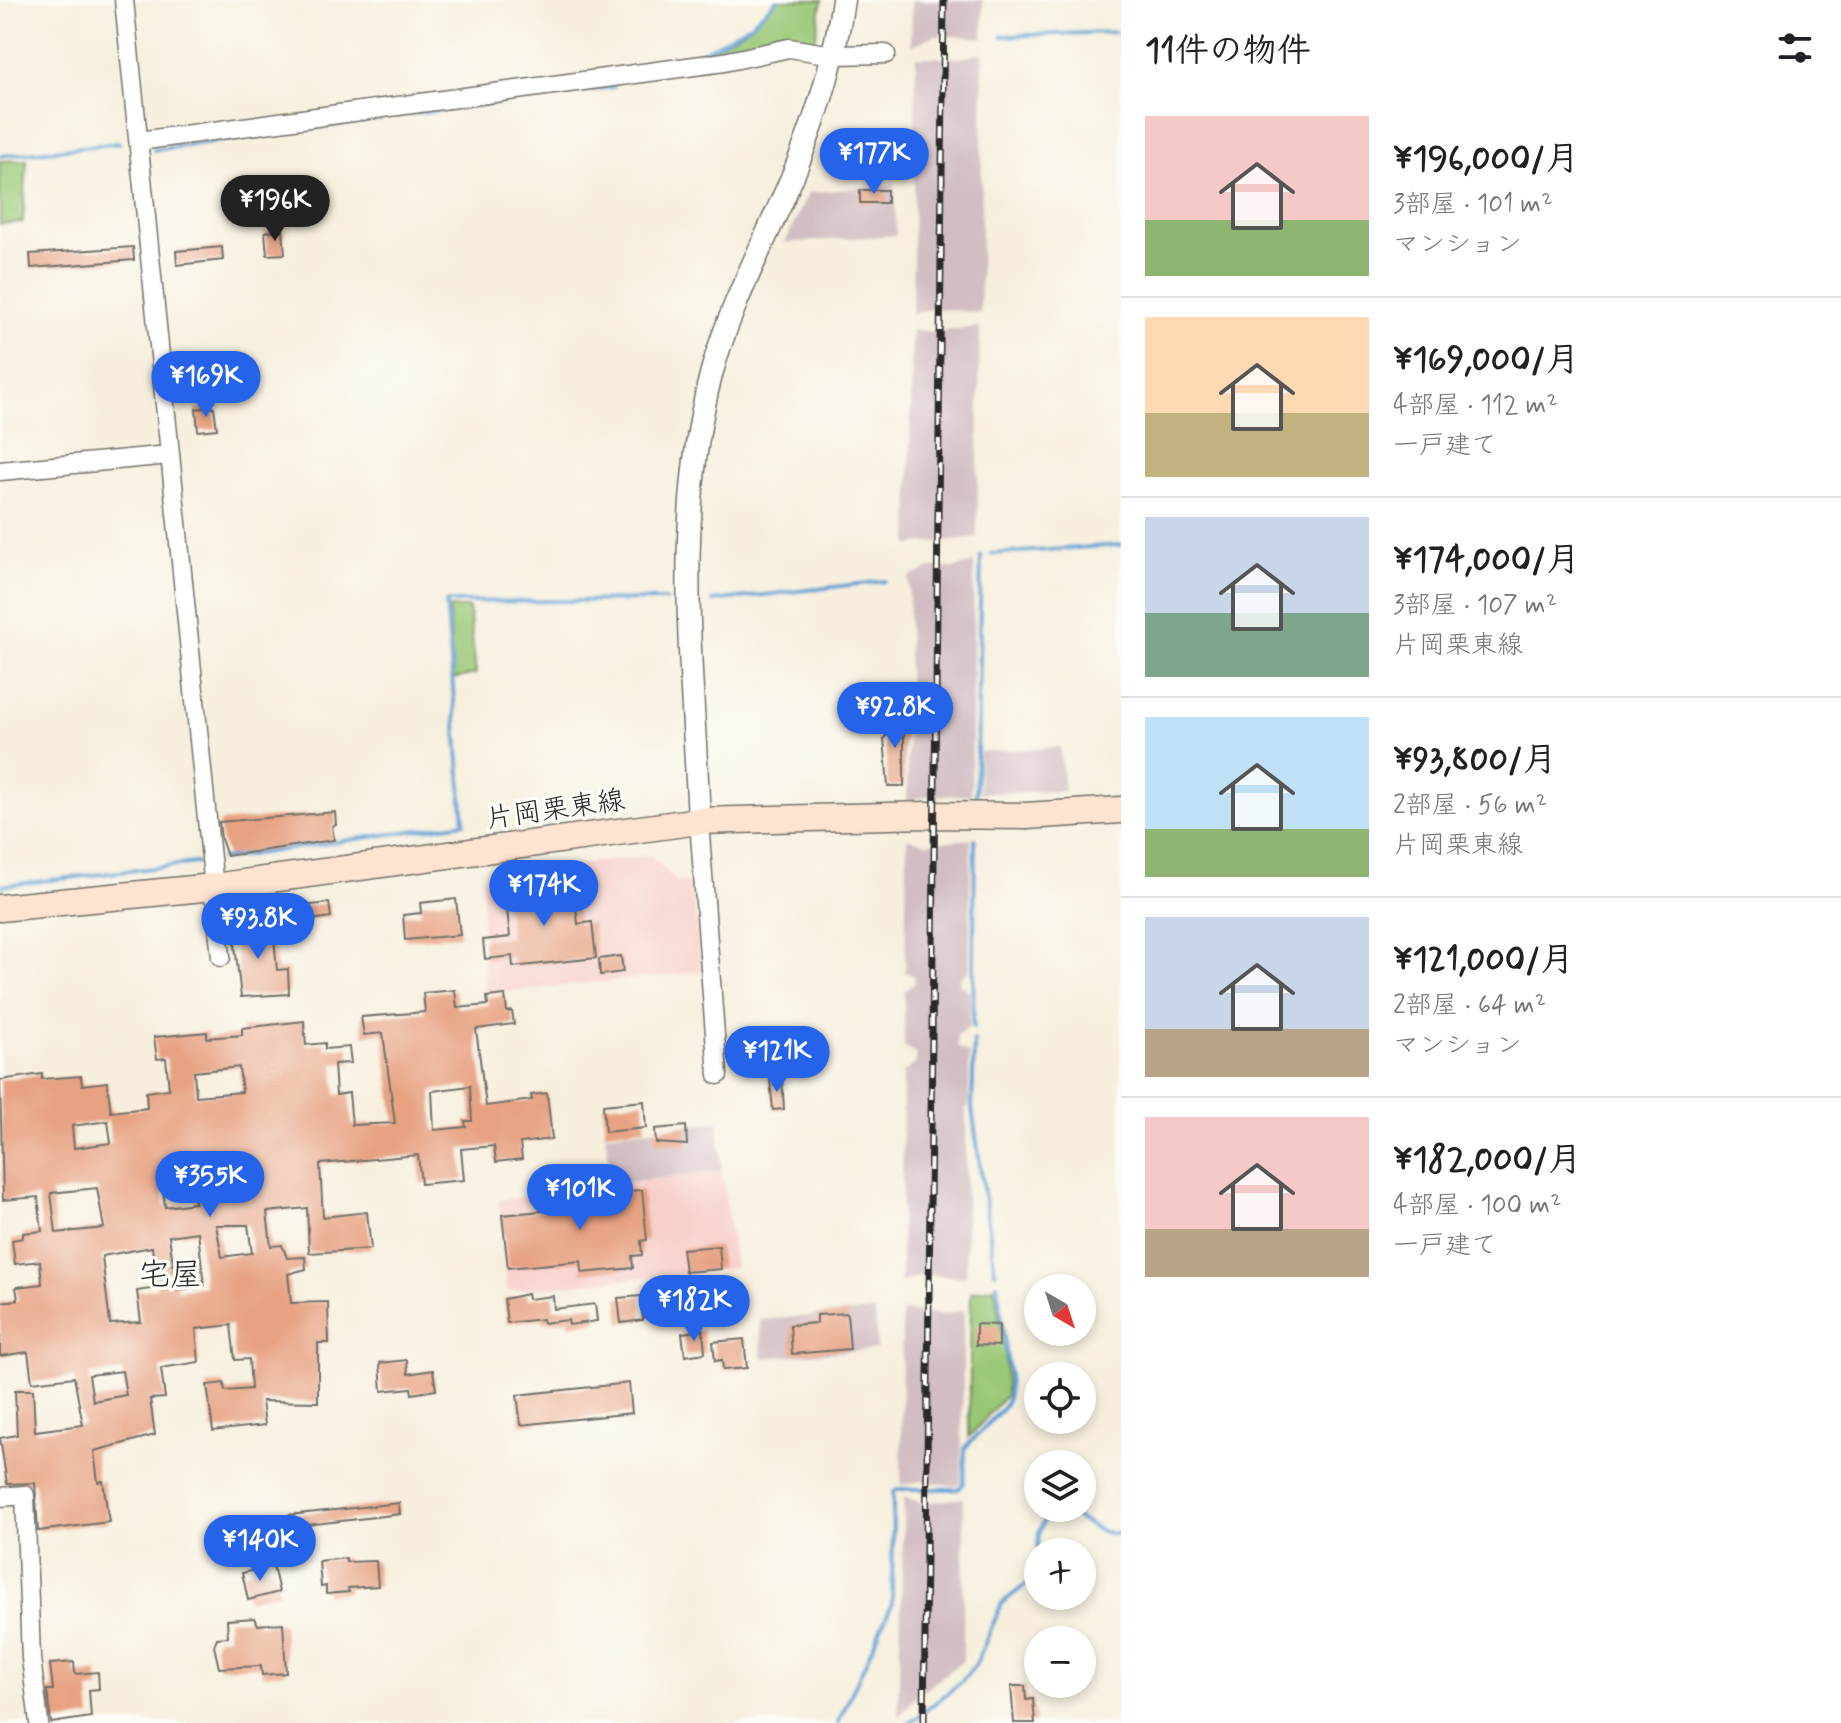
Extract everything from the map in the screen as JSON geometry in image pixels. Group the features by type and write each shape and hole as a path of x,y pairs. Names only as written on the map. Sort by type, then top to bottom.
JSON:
{"main road":[{"name":"片岡栗東線","path":"0,908 213,887 699,821 926,815 1026,816 1121,810"}],"street":[{"path":"124,0 221,957"},
{"path":"718,1075 699,821 689,592 689,510 694,459 721,342 796,168 833,55 843,0"},
{"path":"139,141 724,62 789,48 833,55 886,54"},
{"path":"0,471 170,455"},
{"path":"0,1497 25,1495 31,1658 39,1723"}],"shaded area":[{"path":"912,0 983,0 983,38 935,35 911,46"},
{"path":"983,53 980,313 933,308 912,314 916,57 961,58"},
{"path":"894,184 896,235 785,243 808,193"},
{"path":"980,327 977,537 909,545 912,330 933,332"},
{"path":"974,563 971,795 927,796 907,802 909,577 931,568 954,568"},
{"path":"1060,747 1064,791 980,793 980,752"},
{"path":"907,838 927,843 971,839 969,971 960,977 959,983 970,992 970,1026 957,1036 958,1047 969,1054 969,1105 966,1108 966,1277 923,1275 901,1282 903,1073 916,1063 916,1054 904,1046 904,991 915,983 914,976 905,972"},
{"path":"649,855 678,882 691,882 702,972 484,994 482,878"},
{"path":"718,1122 722,1171 612,1184 605,1134"},
{"path":"722,1171 735,1268 507,1291 499,1200"},
{"path":"964,1309 961,1482 957,1486 922,1481 901,1485 902,1311 945,1315"},
{"path":"875,1311 877,1349 762,1358 760,1320"},
{"path":"904,1497 922,1503 964,1498 963,1660 917,1696 898,1717"}],"green space":[{"path":"779,0 822,0 815,42 799,41 694,59 742,32"},
{"path":"27,160 23,222 0,224 0,161"},
{"path":"449,608 469,608 476,674 453,679"},
{"path":"994,1287 1005,1350 1006,1395 969,1437 971,1292"}],"building":[{"path":"860,190 887,190 887,203 860,203"},
{"path":"283,230 285,254 267,255 265,232"},
{"path":"133,247 134,260 31,268 30,254"},
{"path":"222,247 223,260 177,265 176,251"},
{"path":"214,407 217,429 198,431 196,409"},
{"path":"904,710 904,786 888,786 884,738 890,731 890,711"},
{"path":"335,812 336,825 332,826 334,840 227,856 221,839 219,822"},
{"path":"573,878 578,924 592,922 596,958 513,967 512,956 485,959 483,940 510,937 505,891 550,887 549,881"},
{"path":"456,899 460,935 405,940 403,915 421,913 420,903"},
{"path":"329,903 331,917 305,921 303,906"},
{"path":"256,917 257,930 273,928 277,970 288,969 289,994 241,997 232,919"},
{"path":"621,956 623,972 600,975 599,959"},
{"path":"455,990 457,1008 488,1005 487,997 505,995 507,1012 512,1011 514,1024 476,1029 486,1106 532,1100 531,1095 547,1093 552,1139 520,1143 522,1159 496,1162 494,1146 461,1149 464,1180 421,1184 418,1155 320,1164 323,1217 367,1212 371,1249 309,1253 307,1208 267,1212 271,1246 282,1245 287,1258 305,1257 306,1269 288,1274 291,1303 328,1302 329,1343 318,1343 318,1402 262,1401 265,1425 213,1431 207,1385 224,1383 225,1391 251,1389 249,1359 235,1360 231,1325 196,1329 199,1362 161,1368 165,1398 150,1399 155,1435 94,1451 98,1482 103,1481 109,1522 38,1531 35,1483 7,1484 0,1438 17,1435 15,1390 33,1390 35,1431 83,1425 74,1377 32,1382 28,1352 0,1356 0,1302 18,1300 16,1287 42,1284 40,1261 15,1264 12,1240 23,1238 23,1233 42,1231 38,1197 3,1200 0,1080 42,1074 42,1079 81,1076 82,1085 107,1082 111,1112 147,1108 146,1092 169,1089 166,1058 157,1059 154,1037 207,1032 207,1038 242,1035 242,1028 304,1021 306,1045 325,1043 325,1049 349,1047 351,1063 334,1064 336,1095 349,1093 352,1125 395,1123 383,1033 364,1035 361,1017 425,1012 423,993","holes":["239,1067 242,1092 196,1096 194,1072","470,1086 472,1121 465,1121 466,1127 434,1130 432,1091","108,1121 111,1143 74,1148 72,1126","192,1177 195,1203 165,1207 162,1180","97,1188 104,1228 56,1233 51,1193","216,1225 248,1225 252,1253 222,1257","198,1232 204,1286 177,1290 169,1236","152,1247 157,1288 137,1291 141,1322 110,1324 102,1256","122,1371 126,1395 93,1401 89,1375"]},
{"path":"782,1078 784,1109 773,1110 770,1079"},
{"path":"644,1101 646,1128 605,1132 603,1105"},
{"path":"686,1126 687,1145 656,1143 655,1129"},
{"path":"626,1186 626,1191 642,1190 647,1240 641,1241 642,1255 632,1256 633,1268 582,1273 581,1261 508,1268 502,1215 580,1207 579,1191"},
{"path":"719,1246 721,1269 685,1272 682,1249"},
{"path":"527,1294 528,1299 553,1296 554,1309 595,1304 597,1321 569,1325 568,1320 543,1323 542,1319 507,1323 504,1299"},
{"path":"641,1296 643,1320 621,1323 618,1298"},
{"path":"847,1313 850,1349 792,1354 790,1325 817,1323 817,1315"},
{"path":"976,1324 999,1325 999,1346 976,1345"},
{"path":"703,1330 705,1353 685,1356 682,1333"},
{"path":"744,1339 747,1368 723,1370 722,1360 715,1361 713,1342"},
{"path":"407,1360 408,1374 433,1370 436,1390 412,1394 411,1388 382,1391 380,1363"},
{"path":"629,1383 632,1413 521,1425 517,1395"},
{"path":"399,1503 400,1514 290,1527 289,1515"},
{"path":"346,1558 346,1562 376,1561 378,1586 348,1588 349,1592 326,1594 326,1586 321,1587 319,1561"},
{"path":"273,1566 279,1592 248,1600 242,1573"},
{"path":"255,1618 258,1625 283,1623 286,1673 262,1675 261,1666 219,1668 214,1646 217,1638 228,1637 227,1620"},
{"path":"74,1662 75,1674 98,1672 99,1689 89,1690 91,1717 51,1723 47,1690 53,1690 50,1664"},
{"path":"1011,1686 1024,1686 1024,1698 1033,1699 1035,1723 1014,1723"}],"waterway":[{"path":"694,57 750,25 777,0"},
{"path":"1002,36 1116,32"},
{"path":"396,116 614,87"},
{"path":"154,150 379,119"},
{"path":"0,156 119,143"},
{"path":"991,554 1121,545"},
{"path":"976,799 981,556"},
{"path":"713,601 885,581"},
{"path":"222,859 464,823 446,602 666,600"},
{"path":"973,1027 975,839"},
{"path":"0,886 196,863"},
{"path":"974,1041 972,1108 995,1272"},
{"path":"838,1723 892,1604 893,1492 897,1489 959,1489 964,1483 965,1448 1003,1408 1008,1398 1009,1373 997,1284"},
{"path":"910,1723 961,1682 976,1664 1002,1603 1036,1577 1039,1532 1043,1522"},
{"path":"1084,1522 1102,1531 1121,1534"}],"railway":[{"path":"924,1723 944,0"}],"district":[{"name":"宅屋","path":"170,1274"}]}
